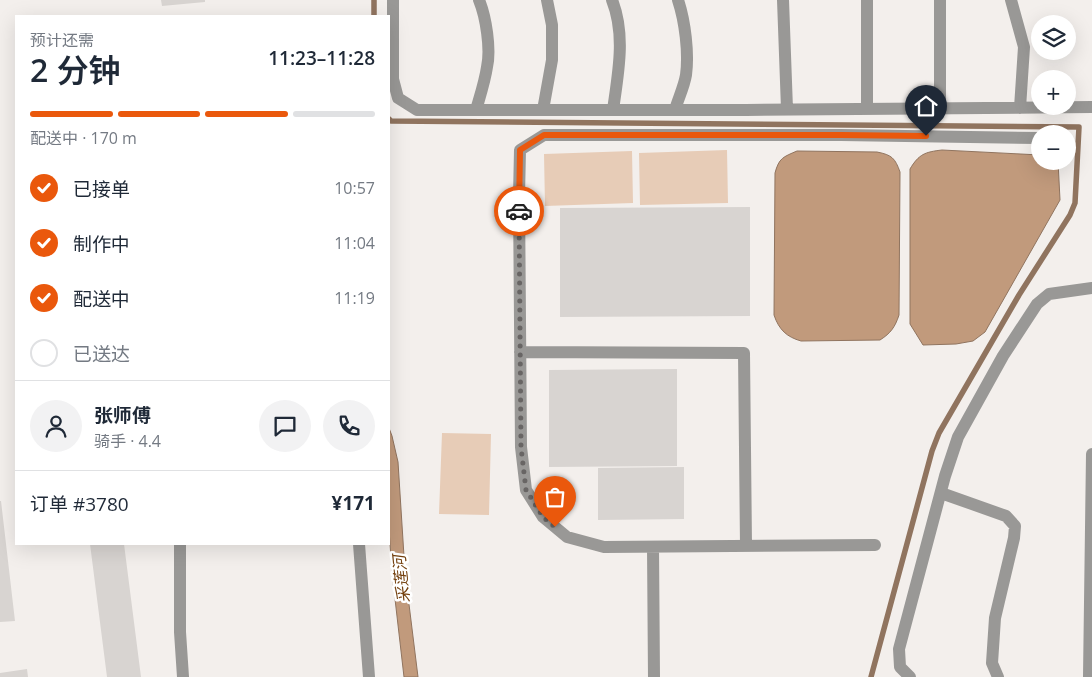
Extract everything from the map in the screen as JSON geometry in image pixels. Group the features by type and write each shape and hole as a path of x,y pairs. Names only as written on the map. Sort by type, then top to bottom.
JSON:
{"street":[{"path":"393,0 393,79 398,98 417,110 1092,107"},
{"path":"476,110 488,65 488,36 479,0"},
{"path":"543,110 552,60 552,25 547,0"},
{"path":"612,0 616,8 620,38 613,110"},
{"path":"675,110 686,75 683,16 678,0"},
{"path":"783,0 786,109"},
{"path":"867,0 867,109"},
{"path":"940,0 940,108"},
{"path":"1011,0 1024,47 1020,108"},
{"path":"876,545 604,547 567,537 543,517 526,490 521,447 520,150 544,135 841,135 1031,138"},
{"path":"910,677 900,667 899,649 958,437 1003,356 1037,304 1049,294 1092,288"},
{"path":"520,352 744,353 746,546"},
{"path":"1089,677 1092,454"},
{"path":"941,493 1006,516 1015,526 1014,538 995,618 992,663 998,677"},
{"path":"180,545 180,632 183,677"},
{"path":"359,545 369,677"},
{"path":"653,546 654,677"}],"shaded area":[{"path":"727,150 728,203 640,205 639,153"},
{"path":"632,151 633,203 545,206 544,154"},
{"path":"442,433 491,434 489,515 439,514"}],"water":[{"path":"942,150 1031,155 1031,170 1058,170 1060,200 985,332 973,341 956,344 923,345 910,324 910,169 916,160 931,152"},
{"path":"797,151 877,152 892,158 898,167 900,172 899,315 892,329 880,340 801,341 784,332 778,325 774,315 775,173 782,159"},
{"name":"采莲河","path":"390,431 398,462 405,572 418,677 404,677 390,544"}],"building":[{"path":"161,0 205,0 205,2 162,6"},
{"path":"750,207 750,316 560,317 560,208"},
{"path":"677,369 677,466 549,467 549,370"},
{"path":"684,467 684,519 598,520 598,468"},
{"path":"0,501 15,621 0,622"},
{"path":"90,545 124,545 141,677 107,677"},
{"path":"27,669 28,677 0,677 0,673"}],"waterway":[{"path":"374,0 374,15"},
{"path":"390,120 1079,127 1075,203 1070,215 1019,295 939,433 932,451 871,677"}],"way so far":[{"path":"519,211 522,461 526,490 543,517 555,527"}],"route":[{"path":"519,211 520,150 544,135 926,136"}]}
